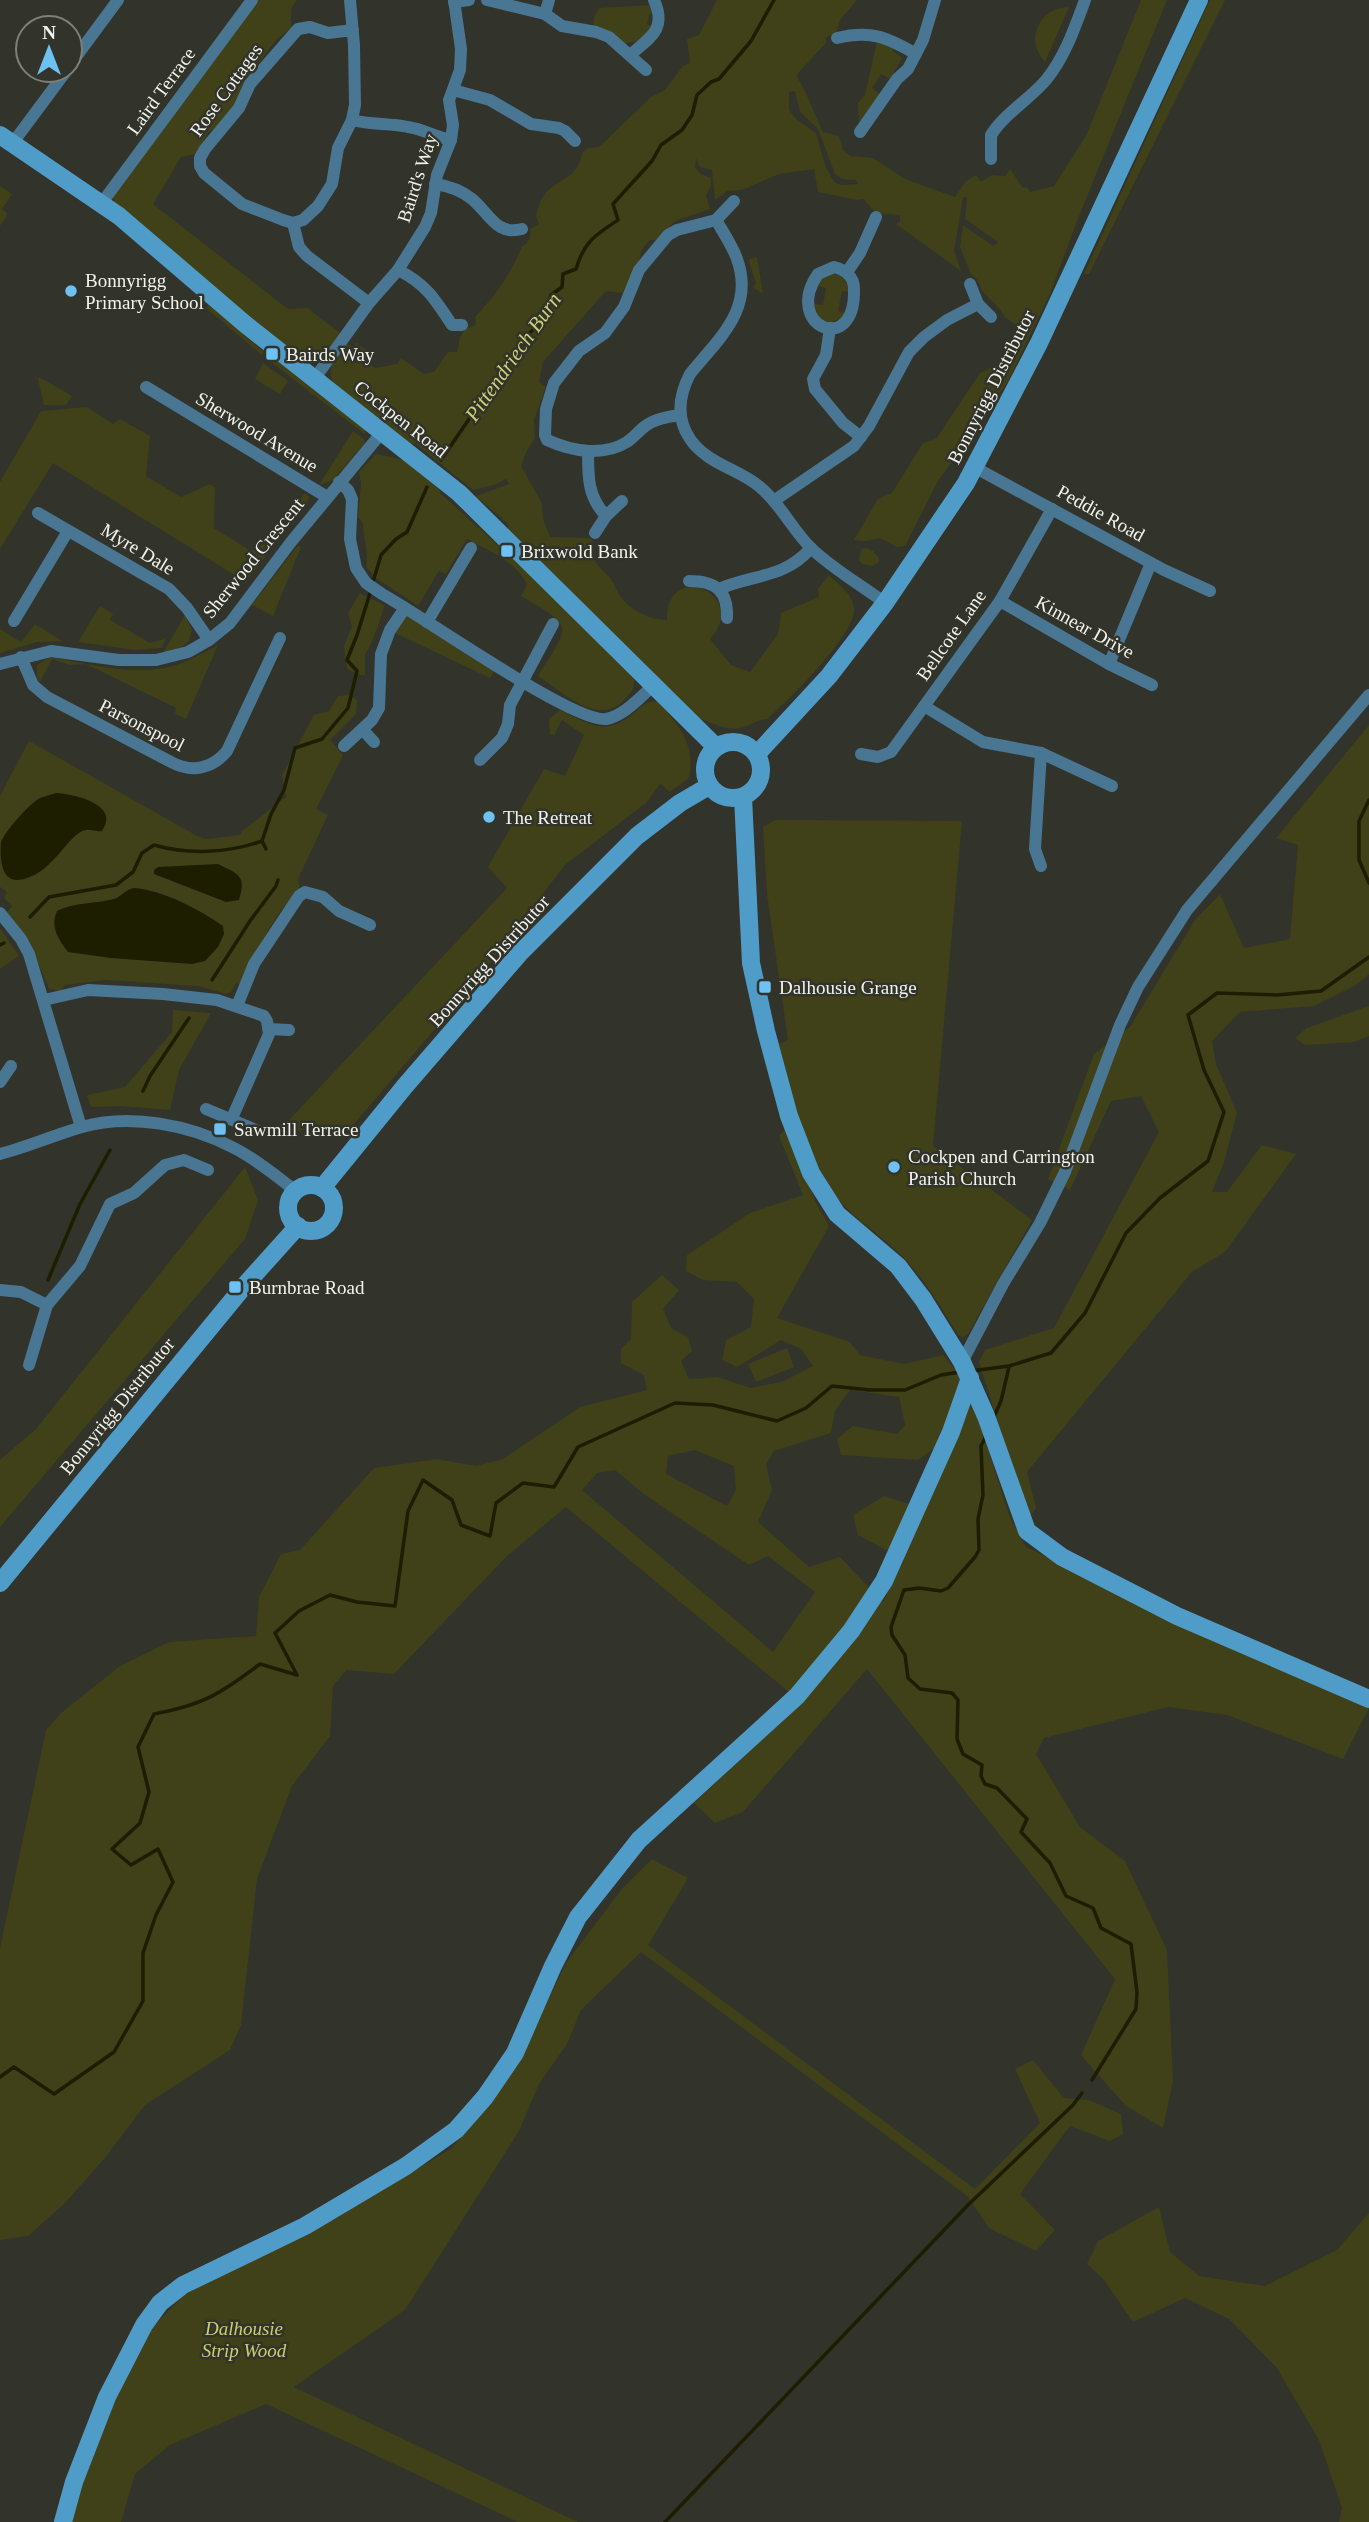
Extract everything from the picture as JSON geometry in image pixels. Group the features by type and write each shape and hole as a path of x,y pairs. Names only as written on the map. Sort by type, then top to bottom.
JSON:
{"main road":[{"name":"Bonnyrigg Distributor","path":"757,754 829,676 885,603 966,483 1039,343 1199,0"},
{"name":"Cockpen Road","path":"6,140 128,224 245,324 459,493 716,747"},
{"path":"731,741 738,742 752,748 757,754 762,770 760,779 756,786 743,796 724,797 709,786 706,763 716,747 731,741"},
{"name":"Bonnyrigg Distributor","path":"321,1188 519,954 637,836 680,803 709,786"},
{"path":"743,796 751,962 789,1116 811,1173 837,1214 898,1266 923,1299 966,1370 990,1427 1027,1531 1062,1557 1177,1616 1369,1699"},
{"path":"304,1186 321,1188 331,1196 331,1220 316,1230 309,1231 298,1226 288,1211 290,1198 296,1191 304,1186"},
{"name":"Bonnyrigg Distributor","path":"0,1583 244,1285 298,1226"},
{"path":"63,2522 74,2482 107,2398 144,2325 160,2303 183,2285 305,2225 406,2166 456,2130 485,2097 515,2053 578,1917 639,1840 797,1696 851,1631 884,1581 951,1432 966,1370"}],"street":[{"path":"84,46 118,0"},
{"name":"Laird Terrace","path":"101,204 252,0"},
{"path":"350,0 356,95 352,120 338,148 332,184 310,216 293,223 299,247 307,256 369,303"},
{"path":"454,1 469,0"},
{"path":"487,0 545,14 562,26 609,37 646,71"},
{"path":"545,14 549,0"},
{"path":"630,54 658,27 660,13 654,0"},
{"path":"860,132 897,79 908,69 923,40 935,0"},
{"path":"992,159 991,135 1046,81 1073,32 1085,0"},
{"name":"Baird's Way","path":"315,378 369,303 398,270 431,213 436,175 451,139 453,129 449,104 460,70 461,49 454,1"},
{"name":"Rose Cottages","path":"293,223 242,204 204,173 200,158 239,108 250,84 298,29 310,27 328,33 353,30"},
{"path":"837,38 852,29 883,37 916,54"},
{"path":"6,140 54,84"},
{"path":"453,89 490,100 531,124 559,128 575,141"},
{"path":"352,120 369,125 412,127 424,133 451,139"},
{"path":"435,184 455,189 467,196 504,230 512,232 522,229"},
{"path":"680,415 654,421 622,444 588,452 547,440 545,435 546,409 554,383 579,351 605,333 624,307 639,270 668,235 716,220 734,201"},
{"path":"847,272 860,253 876,217"},
{"path":"716,220 737,258 741,298 738,313 690,374 682,394 680,415 689,438 701,451 758,485 775,500 811,548 885,603"},
{"path":"828,268 840,268 847,272 855,286 852,314 842,325 830,328 818,325 810,316 808,303 818,274 828,268"},
{"path":"398,270 418,281 437,302 452,325 462,325"},
{"path":"970,284 978,304 991,317"},
{"path":"775,500 854,446 908,352 947,320 978,304"},
{"path":"830,328 826,355 813,379 815,388 835,415 861,437"},
{"name":"Sherwood Avenue","path":"146,387 164,402 327,497"},
{"name":"Sherwood Crescent","path":"0,664 51,651 119,660 156,660 188,652 209,640 237,614 327,497 383,431"},
{"path":"588,452 588,483 591,494 596,506 606,516"},
{"name":"Peddie Road","path":"974,467 1151,563 1210,591"},
{"path":"339,482 348,490 352,499 351,550 356,568 366,583 382,594 522,681 589,717 604,720 618,716 654,685"},
{"path":"596,533 606,516 622,501"},
{"name":"Bellcote Lane","path":"861,754 878,757 891,752 1000,601 1052,509"},
{"name":"Myre Dale","path":"38,513 169,589 187,608 209,640"},
{"path":"13,621 68,531"},
{"path":"427,622 471,548"},
{"path":"719,589 738,581 772,575 788,569 811,548"},
{"path":"1109,664 1151,563"},
{"path":"689,581 704,581 719,589 727,608 727,618"},
{"name":"Kinnear Drive","path":"1000,601 1109,664 1152,685"},
{"path":"344,746 363,730 379,708 381,654 390,631 405,608"},
{"path":"480,760 502,738 508,724 510,705 553,624"},
{"name":"Parsonspool","path":"22,657 33,685 47,697 181,767 200,768 216,762 228,751 280,638"},
{"path":"966,1370 1003,1284 1040,1223 1065,1172 1120,1025 1138,988 1187,911 1369,695"},
{"path":"924,706 983,742 1041,753 1112,786"},
{"path":"363,730 374,742"},
{"path":"1041,753 1035,849 1041,866"},
{"path":"237,1006 254,964 299,896 305,892 314,894 339,911 370,925"},
{"path":"0,913 21,939 29,954 81,1127"},
{"path":"44,1000 102,989 217,1000 264,1016 269,1034 232,1118"},
{"path":"269,1029 289,1030"},
{"path":"0,1082 11,1066"},
{"path":"206,1109 256,1130"},
{"path":"0,1154 81,1127 107,1122 135,1122 197,1133 235,1148 296,1191"},
{"path":"29,1365 47,1305 80,1266 110,1203 134,1193 165,1165 184,1160 208,1170"},
{"path":"0,1290 20,1292 47,1305"}],"green space":[{"path":"257,0 297,0 291,9 291,28 276,40 253,70 227,118 207,134 197,154 181,157 153,204 288,309 307,308 343,335 316,362 303,362 114,203 113,195"},
{"path":"717,0 857,0 840,20 836,33 826,37 826,43 798,73 797,77 823,132 839,136 843,150 850,156 873,158 905,179 955,197 965,182 976,175 981,182 992,175 1005,176 1010,169 1023,188 1027,187 1030,192 1054,186 1086,136 1141,0 1167,0 1050,294 1007,383 968,434 961,450 938,481 905,546 897,547 880,538 854,540 878,499 892,493 923,443 936,439 980,373 999,364 1021,329 1005,317 971,274 960,247 963,225 993,246 998,242 965,219 967,197 963,197 954,251 961,271 896,224 900,222 900,215 876,213 863,199 818,192 814,169 779,174 742,190 727,191 715,200 712,170 700,167 696,158 695,167 701,174 711,178 711,186 706,195 710,209 675,221 657,240 650,240 641,250 637,265 623,293 606,291 543,362 539,382 546,387 534,420 535,438 521,466 542,503 543,519 550,537 590,538 593,541 590,552 594,560 611,579 623,600 634,609 646,616 667,620 670,601 679,590 691,587 704,589 714,597 720,608 720,623 710,639 731,665 750,672 778,634 781,613 819,597 818,589 829,575 851,599 854,609 852,620 819,667 767,719 734,729 691,716 508,531 508,524 476,496 509,484 506,479 473,490 415,443 410,444 334,384 331,373 333,363 346,344 353,347 356,343 367,350 366,361 375,368 397,364 401,358 424,374 434,372 448,352 457,352 460,337 466,328 476,325 475,317 508,275 522,246 529,239 530,229 539,224 536,216 543,196 577,168 582,153 589,148 599,147 651,97 665,90 683,66 690,63 687,39 699,35","holes":["795,91 800,112 818,129 835,174 842,179 856,180 858,184 841,185 834,182 825,165 816,133 797,120 789,110 789,92"]},
{"path":"1210,0 1225,0 1089,274 1084,274"},
{"path":"652,5 656,14 650,13 647,24 654,27 642,40 624,44 610,32 593,26 599,8"},
{"path":"1069,7 1045,62 1036,44 1038,26 1050,12"},
{"path":"877,41 893,47 893,51 902,58 890,79 881,74 872,88 880,94 859,122 858,103 865,95"},
{"path":"0,186 12,194 2,209 8,214 0,226"},
{"path":"757,257 763,294 753,287 756,283 748,260"},
{"path":"833,273 844,280 849,292 842,291 838,311 845,313 843,317 830,323 818,317 814,304 823,305 826,288 818,286 821,279"},
{"path":"211,302 244,330 242,334 264,352 262,355 206,308"},
{"path":"269,356 275,356 364,427 366,435 267,359"},
{"path":"263,363 288,381 280,394 255,379"},
{"path":"39,377 72,396 66,405 44,405"},
{"path":"87,407 113,424 120,419 150,436 146,476 181,497 210,484 215,488 214,528 251,551 278,536 304,493 310,497 246,582 53,463 0,549 0,482 41,411"},
{"path":"353,431 365,440 364,444 332,481 319,485"},
{"path":"376,454 404,460 440,490 440,493 562,603 633,673 633,688 623,701 613,708 591,708 568,697 538,676 561,636 562,628 559,622 521,596 527,585 516,569 467,539 446,574 439,571 418,606 376,578 366,567 363,523 358,517 361,484 359,472"},
{"path":"298,545 301,547 273,616 252,605"},
{"path":"866,548 879,558 879,562 873,566 862,564 859,560 861,549"},
{"path":"360,593 384,605 365,654 365,675 347,669 344,646 352,626 348,613"},
{"path":"100,606 113,614 110,620 150,643 167,638 161,648 135,650 78,642"},
{"path":"409,613 497,668 490,678 393,632"},
{"path":"185,615 192,630 189,641 178,650 163,653"},
{"path":"35,624 62,641 37,642 0,653 0,629 21,642"},
{"path":"218,645 186,719 175,714 176,708 86,664 70,665 52,659 40,682 37,676 37,665 50,657 114,668 147,670 179,664"},
{"path":"349,695 357,700 356,714 330,740 343,755 316,809 328,815 298,879 300,889 274,922 239,984 236,983 231,992 226,994 198,986 105,980 65,985 61,991 49,989 30,943 7,912 12,906 4,898 7,892 0,887 0,796 29,741 199,837 206,839 240,835 286,797 282,775 314,715 329,711 338,696"},
{"path":"657,701 679,727 688,745 691,766 689,778 670,792 660,784 646,803 565,865 475,982 348,1131 296,1130 289,1120 507,888 488,867 544,769 565,776 584,735 562,720 554,735 550,734 549,719 560,710 596,726 614,725 646,703"},
{"path":"1369,725 1369,974 1356,985 1314,1006 1240,1012 1212,1041 1216,1064 1237,1113 1224,1162 1212,1192 1227,1192 1262,1145 1296,1154 1225,1252 1192,1272 1027,1472 1036,1508 1031,1515 1025,1510 979,1362 985,1350 1054,1328 1159,1132 1141,1096 1111,1101 1070,1190 1048,1179 1094,1054 1130,1027 1195,920 1220,894 1244,948 1290,939 1298,845 1276,838"},
{"path":"775,820 962,821 933,1146 1032,1220 964,1337 959,1336 909,1263 833,1193 822,1177 806,1140 779,1044 788,1040 767,894 763,827"},
{"path":"0,928 19,956 0,969"},
{"path":"1369,1006 1369,1036 1354,1042 1305,1045 1295,1038 1307,1028"},
{"path":"173,1010 211,1013 179,1070 170,1110 121,1106 91,1107 87,1095 125,1087 172,1032"},
{"path":"787,1127 816,1203 829,1226 777,1318 850,1342 860,1355 904,1364 943,1355 963,1379 942,1443 918,1460 841,1455 837,1439 853,1426 897,1434 905,1425 899,1397 850,1390 835,1411 831,1433 774,1451 766,1465 772,1490 758,1522 809,1567 840,1557 883,1602 904,1560 858,1535 853,1515 884,1496 925,1509 967,1403 973,1402 1009,1515 1026,1547 1369,1708 1343,1759 1227,1715 1168,1707 1044,1738 1036,1754 1080,1827 1125,1861 1167,1950 1173,2081 1163,2128 1126,2106 1081,2055 1115,1979 867,1669 743,1812 715,1823 694,1803 802,1703 566,1507 507,1556 394,1674 346,1670 333,1686 330,1736 292,1786 257,1879 241,2025 230,2050 145,2105 104,2159 65,2203 28,2236 0,2240 0,1948 46,1730 61,1713 120,1666 169,1642 256,1636 259,1597 281,1554 300,1550 374,1468 437,1459 476,1466 503,1459 580,1407 647,1390 644,1375 621,1363 621,1349 631,1339 632,1302 662,1275 679,1290 663,1309 672,1329 688,1337 692,1351 681,1361 689,1379 717,1377 751,1388 784,1381 813,1366 801,1349 781,1340 737,1367 722,1360 726,1340 751,1327 754,1299 737,1282 703,1280 686,1271 687,1255 750,1213 803,1195 779,1136","holes":["695,1450 734,1466 736,1490 727,1506 666,1474 668,1456","615,1470 645,1495 749,1565 768,1556 815,1592 773,1652 582,1490 597,1473"]},
{"path":"245,1167 258,1200 245,1239 0,1527 0,1460 36,1429"},
{"path":"787,1348 794,1367 756,1382 748,1364"},
{"name":"Dalhousie Strip Wood","path":"652,1859 688,1878 648,1945 975,2189 1040,2123 1015,2069 1033,2060 1064,2098 1089,2100 1121,2114 1123,2134 1110,2141 1070,2126 1020,2194 1055,2230 1036,2251 989,2228 967,2196 641,1952 581,2010 567,2044 539,2084 519,2131 405,2310 294,2387 578,2522 518,2522 266,2404 170,2445 135,2474 121,2522 72,2522 75,2505 114,2402 151,2329 183,2296 224,2270 334,2219 452,2148 491,2102 528,2043 566,1963 621,1890"},
{"path":"1159,2207 1170,2252 1199,2276 1265,2286 1337,2250 1369,2213 1369,2522 1339,2522 1342,2508 1319,2440 1277,2368 1229,2319 1185,2298 1133,2322 1104,2280 1087,2264 1098,2241"}],"shaded area":[{"path":"56,793 84,799 101,808 106,814 102,831 88,830 79,833 40,872 17,880 11,879 2,866 3,837 36,801"},
{"path":"218,864 239,876 242,885 239,900 226,902 154,874 158,867"},
{"path":"134,888 181,902 223,926 224,934 218,947 205,961 192,964 68,952 55,927 57,911 114,899"}],"waterway":[{"name":"Pittendriech Burn","path":"441,460 526,336 542,322 551,295 562,287 563,274 576,269 591,240 618,220 613,204 652,161 661,145 682,130 692,115 697,95 711,82 719,79 751,41 774,0"},
{"name":"Pittendriech Burn","path":"373,582 381,555 407,532 427,487"},
{"name":"Pittendriech Burn","path":"30,917 49,897 116,885 133,872 142,853 154,845 208,851 236,848 262,841 271,814 284,790 295,748 322,739 348,708 357,671 347,660 371,590"},
{"path":"1369,800 1359,821 1359,860 1369,883"},
{"path":"262,841 266,849"},
{"path":"212,980 278,880"},
{"name":"Pittendriech Burn","path":"0,945 4,943"},
{"path":"971,1371 1009,1366 1051,1353 1085,1313 1126,1233 1160,1198 1208,1161 1224,1112 1204,1070 1188,1015 1217,993 1277,995 1321,991 1369,957"},
{"path":"143,1091 189,1018"},
{"path":"48,1280 80,1204 110,1150"},
{"path":"993,1419 1001,1401 1009,1367"},
{"path":"0,2077 14,2067 54,2094 114,2052 143,2001 143,1953 156,1915 173,1882 158,1849 131,1865 112,1849 140,1823 149,1792 138,1747 154,1714 186,1707 210,1697 260,1664 297,1675 275,1633 299,1611 330,1595 357,1602 395,1606 408,1511 423,1480 452,1500 461,1525 490,1536 496,1503 523,1483 554,1487 578,1447 675,1403 713,1405 777,1421 806,1408 832,1386 905,1390 941,1375 960,1372"},
{"path":"986,1436 981,1446 983,1495 978,1519 979,1550 948,1588 941,1591 919,1588 904,1590 891,1627 892,1635 905,1655 908,1678 920,1689 952,1693 958,1700 957,1739 963,1754 982,1765 981,1776 985,1784 997,1788 1027,1819 1021,1832 1050,1863 1066,1896 1093,1908 1101,1928 1131,1944 1137,1992 1136,2009 1092,2080"},
{"path":"665,2522 968,2205 1073,2105 1082,2093"}],"place":[{"name":"Bonnyrigg Primary School","path":"71,291"},
{"name":"Bairds Way","path":"272,354"},
{"name":"Brixwold Bank","path":"507,551"},
{"name":"The Retreat","path":"489,817"},
{"name":"Dalhousie Grange","path":"765,987"},
{"name":"Sawmill Terrace","path":"220,1129"},
{"name":"Cockpen and Carrington Parish Church","path":"894,1167"},
{"name":"Burnbrae Road","path":"235,1287"}]}
